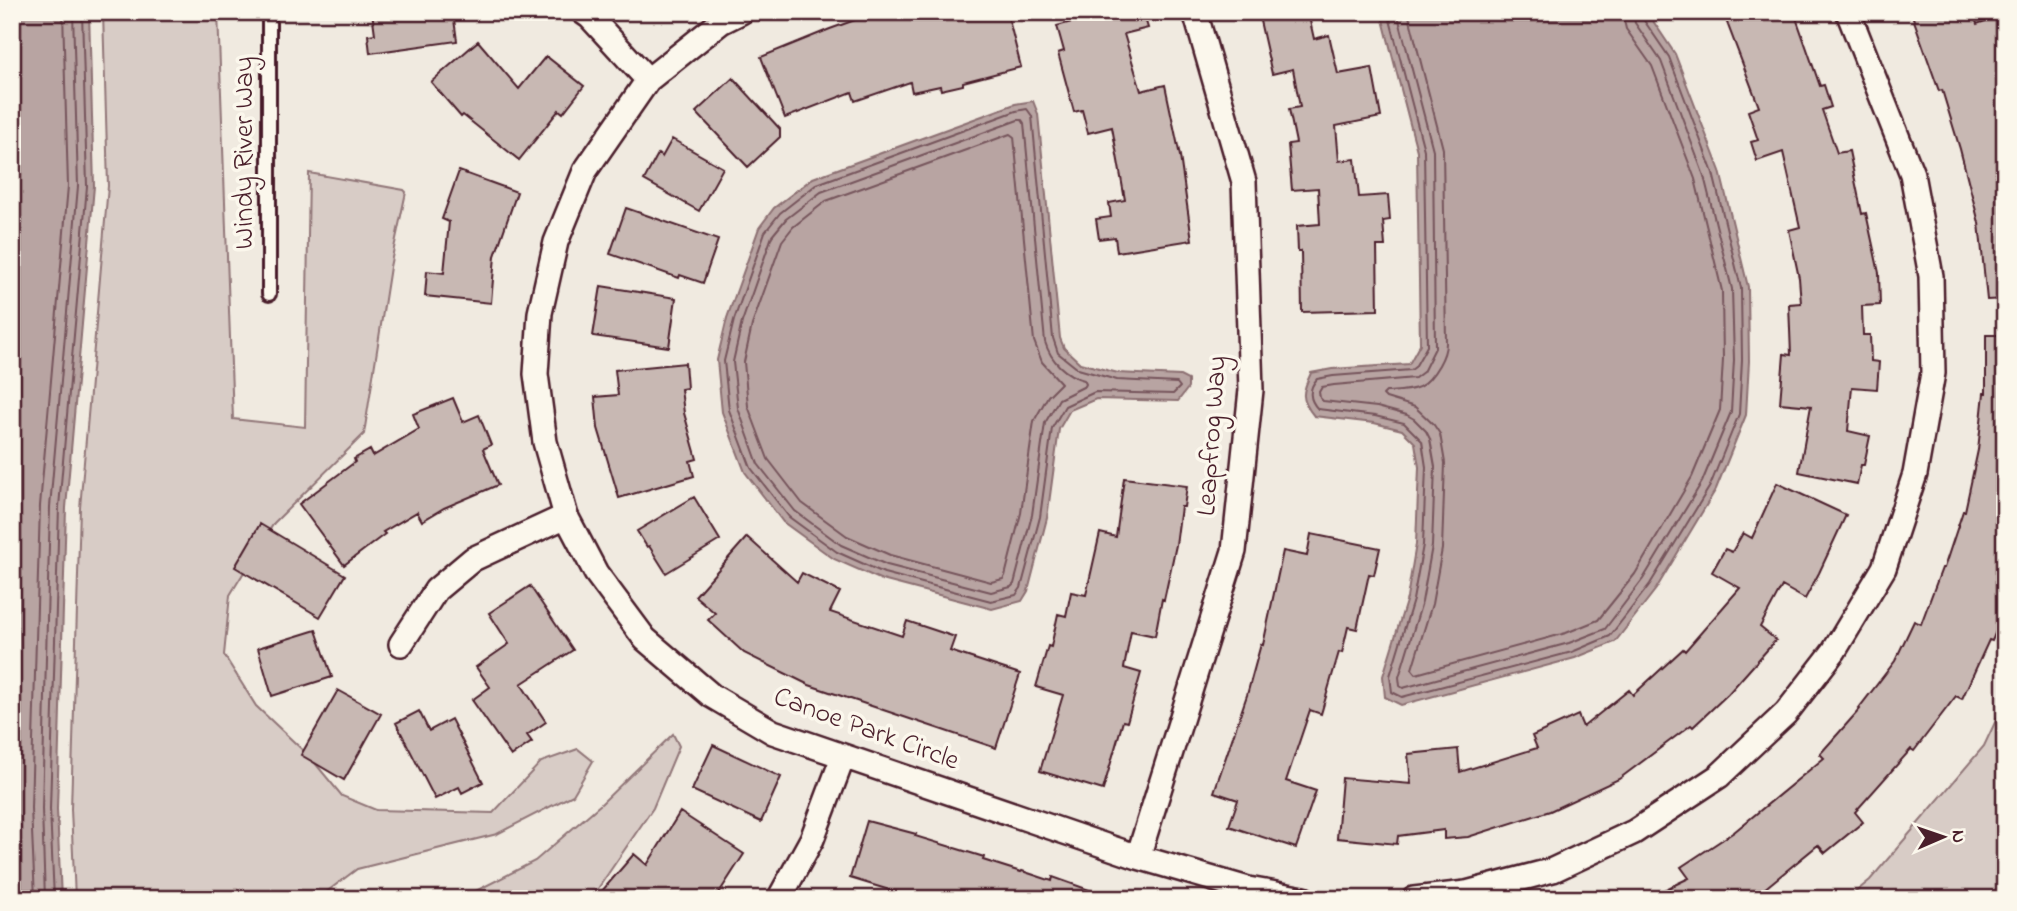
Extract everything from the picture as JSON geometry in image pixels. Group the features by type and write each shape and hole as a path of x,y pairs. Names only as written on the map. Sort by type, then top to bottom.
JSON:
{"street":[{"path":"583,12 648,80"},
{"name":"Canoe Park Circle","path":"741,12 721,22 648,80 585,171 556,242 540,313 536,374 545,442 566,516 596,573 645,639 712,696 773,732 1138,857 1248,889 1304,899"},
{"name":"Leapfrog Way","path":"1138,857 1234,551 1251,390 1244,182 1195,12"},
{"path":"1414,899 1466,893 1553,870 1634,832 1719,776 1794,703 1834,651 1884,568 1915,474 1933,373 1931,276 1912,174 1848,12"},
{"path":"401,644 436,590 473,559 566,516"},
{"path":"779,899 812,839 843,757"}],"lane":[{"name":"Windy River Way","path":"269,12 269,294"}],"shaded area":[{"path":"103,12 218,12 233,419 305,427 309,173 406,192 390,267 364,434 274,523 230,595 224,655 256,706 310,757 342,796 376,810 493,813 541,762 578,749 593,761 573,795 497,834 357,869 317,899 75,899 71,809 80,508 108,186"},
{"path":"2005,701 2005,899 1847,899 1870,880 1984,746"},
{"path":"673,734 679,746 653,808 597,890 567,899 460,899 535,861 601,804"}],"water":[{"path":"12,12 89,12 94,186 66,508 57,809 61,899 12,899"},
{"path":"1381,12 1647,12 1675,54 1720,171 1748,287 1749,361 1746,415 1716,489 1656,589 1615,642 1575,658 1401,705 1385,697 1383,676 1407,598 1416,544 1419,467 1415,443 1402,430 1374,423 1314,416 1306,405 1304,395 1311,373 1409,364 1420,344 1417,151"},
{"path":"1033,101 1038,114 1060,338 1064,348 1080,363 1118,373 1180,376 1188,380 1188,388 1178,401 1096,399 1070,410 1059,429 1047,518 1028,591 1022,601 992,609 882,580 834,559 783,522 745,472 722,412 717,360 727,318 759,228 774,208 813,178 1015,104"}],"building":[{"path":"372,12 453,12 457,41 370,53 368,35 375,34"},
{"path":"877,12 1007,12 1021,67 941,90 940,86 912,92 910,82 855,101 852,92 785,118 761,57"},
{"path":"1108,12 1143,12 1148,28 1124,34 1141,91 1165,85 1180,156 1192,240 1117,252 1115,237 1099,239 1096,219 1111,217 1109,203 1125,200 1112,127 1088,133 1082,110 1074,112 1058,53 1064,51 1057,26"},
{"path":"1258,12 1308,12 1314,39 1329,35 1338,74 1372,68 1381,117 1336,126 1339,161 1355,159 1359,197 1388,195 1390,220 1383,221 1385,246 1377,246 1378,310 1302,312 1301,251 1298,252 1297,226 1320,224 1318,188 1292,190 1288,144 1296,143 1289,109 1300,107 1293,69 1272,74"},
{"path":"1723,12 1794,12 1820,86 1824,85 1831,107 1822,110 1837,153 1849,151 1862,214 1866,213 1879,273 1880,305 1862,306 1863,335 1870,335 1871,361 1879,362 1877,389 1852,387 1848,431 1870,436 1857,484 1799,472 1811,406 1780,403 1784,354 1791,355 1789,304 1801,303 1789,230 1800,227 1783,152 1757,161 1751,142 1758,140 1748,111 1759,107"},
{"path":"1911,12 1973,12 1977,24 2005,14 2005,299 1987,300 1979,223 1960,149 1942,90 1939,91"},
{"path":"478,41 519,89 546,56 584,86 563,113 559,110 519,160 463,115 461,117 431,82"},
{"path":"733,78 780,129 780,137 748,167 696,112"},
{"path":"672,139 723,168 699,211 644,180 658,154 662,157"},
{"path":"459,171 517,192 495,256 491,303 425,296 427,271 444,273 449,222 442,219"},
{"path":"626,208 718,240 703,283 680,275 679,278 610,254"},
{"path":"601,286 676,298 669,347 593,336"},
{"path":"1986,335 2005,335 2005,608 1992,641 1989,640 1962,699 1956,696 1914,751 1911,749 1855,812 1863,822 1825,853 1818,845 1752,899 1645,899 1689,878 1681,867 1734,832 1824,758 1820,754 1860,709 1895,661 1914,621 1921,624 1965,511 1978,450 1986,393"},
{"path":"685,363 687,388 681,389 684,413 697,459 690,461 694,476 619,498 598,428 595,397 618,395 615,370"},
{"path":"453,398 463,422 479,415 491,445 483,449 498,485 444,508 422,521 417,512 383,532 385,534 344,565 299,504 355,462 354,459 370,450 373,456 419,429 413,414"},
{"path":"1124,478 1187,486 1155,636 1131,631 1124,668 1141,673 1127,722 1123,721 1103,790 1040,771 1063,695 1036,687 1048,646 1051,647 1058,614 1066,616 1071,592 1086,595 1100,533 1116,537"},
{"path":"1777,483 1846,515 1805,599 1782,586 1760,627 1776,640 1728,694 1693,727 1691,725 1619,779 1550,811 1468,837 1444,839 1444,830 1398,836 1397,844 1337,838 1342,778 1411,784 1408,754 1458,749 1460,772 1537,748 1532,736 1578,715 1583,727 1629,690 1633,695 1683,649 1685,651 1740,588 1712,572 1725,549 1732,552 1743,533 1752,538"},
{"path":"694,497 720,540 666,573 637,531"},
{"path":"260,524 345,575 320,617 235,567"},
{"path":"1311,534 1380,548 1374,575 1369,574 1357,629 1348,627 1321,714 1310,710 1286,781 1316,791 1296,848 1229,826 1238,800 1214,792 1261,644 1263,645 1283,551 1307,556"},
{"path":"747,537 797,582 802,573 840,592 830,612 902,636 907,621 955,637 950,651 1020,674 996,748 809,685 744,653 708,620 715,613 695,596"},
{"path":"530,586 573,650 521,684 546,722 527,735 532,742 511,756 472,700 490,687 476,667 509,644 489,613"},
{"path":"316,630 332,677 272,696 258,648"},
{"path":"338,690 381,714 344,780 301,755"},
{"path":"419,711 429,731 451,719 483,782 462,793 459,787 435,799 396,723"},
{"path":"713,745 781,777 761,822 692,790"},
{"path":"680,812 744,854 715,899 595,899 634,854 647,865"},
{"path":"867,821 916,834 915,836 984,857 983,860 1021,872 1052,881 1053,877 1106,896 1106,899 919,899 850,878"}]}
